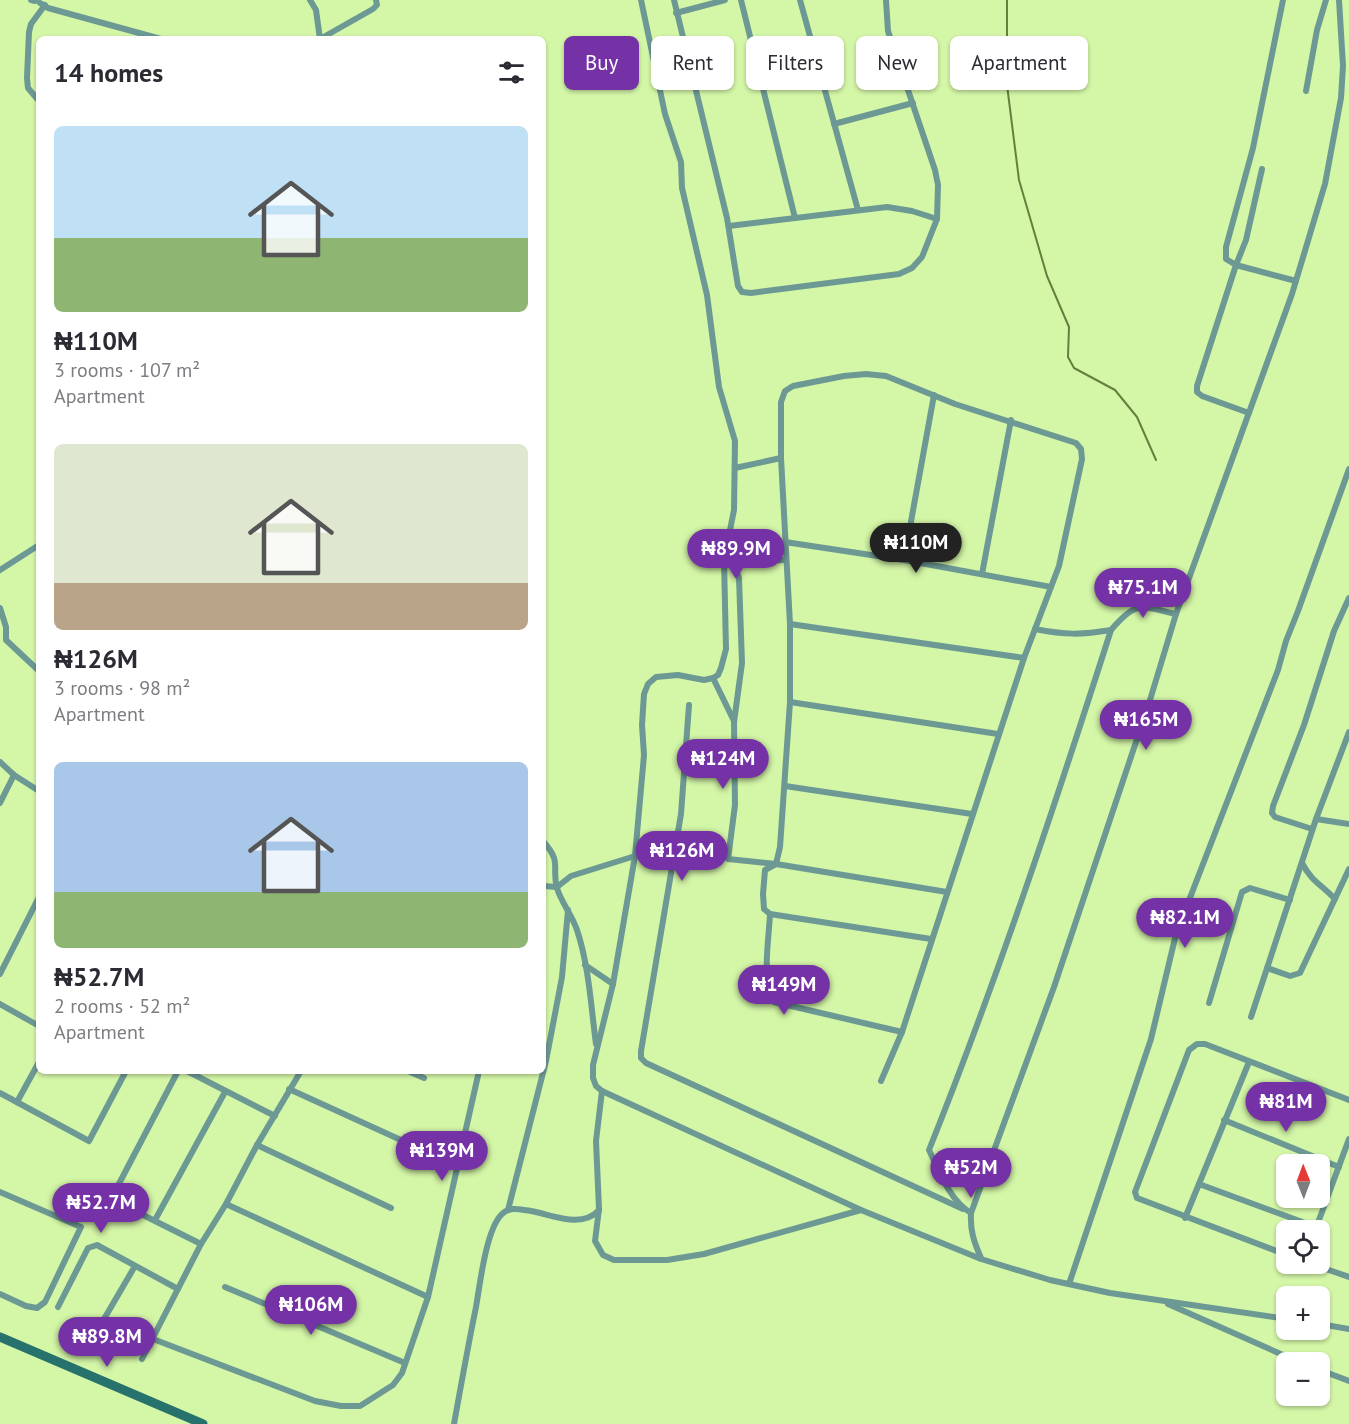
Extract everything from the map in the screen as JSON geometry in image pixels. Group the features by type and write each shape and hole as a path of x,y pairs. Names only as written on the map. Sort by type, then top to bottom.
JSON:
{"main road":[{"path":"0,1337 203,1424"}],"street":[{"path":"310,0 316,10 320,36"},
{"path":"325,36 373,9 377,5 376,0"},
{"path":"641,0 662,104 681,162 682,188 707,295 719,387 735,441 733,522 725,553 726,649 718,675 704,680 665,675 656,677 648,684 644,694 642,725 644,755 635,856 613,984 596,1048 593,1078 596,1086 602,1091 861,1210 981,1259 1110,1293 1276,1317"},
{"path":"674,0 729,226 738,286 742,292 751,293 899,274 912,268 922,257 937,219 938,185 888,31 886,0"},
{"path":"676,13 725,0"},
{"path":"741,0 795,218"},
{"path":"800,0 858,210"},
{"path":"1283,0 1253,148 1226,247 1227,259 1236,265 1296,281"},
{"path":"1306,91 1317,30 1326,0"},
{"path":"981,1259 972,1238 971,1213 1054,987 1150,700 1176,614 1296,281 1325,184 1341,98 1343,66 1339,0"},
{"path":"36,97 28,88 28,38 38,2 48,8 150,36"},
{"path":"834,124 913,103"},
{"path":"1249,413 1202,396 1197,392 1197,386 1246,240 1262,169"},
{"path":"729,226 887,207 912,211 937,219"},
{"path":"881,1081 902,1032 998,734 1059,566 1082,459 1081,449 1076,443 1011,420 955,404 886,376 866,374 844,376 793,386 786,391 781,402 781,458 790,624 790,702 780,847 776,864 765,870 763,894 765,909 770,914 931,939"},
{"path":"904,560 934,395"},
{"path":"982,574 1011,420"},
{"path":"735,468 781,458"},
{"path":"1070,1284 1151,1039 1176,934 1278,670 1286,641 1349,469"},
{"path":"785,542 904,560 1051,587"},
{"path":"0,570 36,547"},
{"path":"725,553 733,562 740,578 742,663 734,722 735,805 728,859 776,864 947,892"},
{"path":"733,562 786,560"},
{"path":"1312,830 1275,817 1272,813 1273,806 1304,725 1334,632 1349,598"},
{"path":"963,1209 942,1179 929,1150 962,1069 1022,902 1111,630 1130,610 1141,606 1176,614"},
{"path":"0,608 6,627 3,642 36,669"},
{"path":"1341,617 1349,620"},
{"path":"790,624 1024,658"},
{"path":"1035,629 1082,635 1111,630"},
{"path":"712,678 734,722"},
{"path":"790,702 998,734"},
{"path":"689,705 681,814 641,1058 971,1213"},
{"path":"1251,1017 1312,830 1349,732"},
{"path":"0,762 14,775 36,789"},
{"path":"0,802 14,775"},
{"path":"785,786 972,814"},
{"path":"1316,819 1349,824"},
{"path":"546,845 554,854 557,865 557,887 576,928 585,965 596,1048"},
{"path":"546,886 557,887 571,876 635,856"},
{"path":"1302,863 1313,881 1335,899"},
{"path":"1267,968 1290,976 1300,973 1349,868"},
{"path":"1209,1003 1242,892 1250,888 1290,900"},
{"path":"0,974 36,903"},
{"path":"546,1061 562,977 568,910"},
{"path":"770,914 767,983 774,1002 902,1032"},
{"path":"585,965 613,984"},
{"path":"0,1004 36,1024"},
{"path":"1276,1251 1137,1198 1135,1192 1189,1050 1197,1044 1205,1044 1349,1100"},
{"path":"1185,1218 1249,1062"},
{"path":"17,1102 36,1067"},
{"path":"0,1093 89,1142 124,1074"},
{"path":"176,1074 111,1199 201,1244"},
{"path":"192,1074 275,1116"},
{"path":"142,1359 201,1244 226,1204 297,1074"},
{"path":"415,1074 424,1078"},
{"path":"153,1339 315,1401 341,1406 360,1406 393,1385 402,1373 428,1297 478,1074"},
{"path":"508,1210 543,1074"},
{"path":"290,1089 458,1166"},
{"path":"602,1091 596,1141 599,1209 595,1241 603,1255 614,1260 629,1261 667,1260 704,1254 861,1210"},
{"path":"155,1220 225,1092"},
{"path":"1224,1120 1339,1167"},
{"path":"1319,1220 1349,1138"},
{"path":"257,1145 391,1208"},
{"path":"1198,1184 1295,1220"},
{"path":"0,1192 81,1227 45,1302 36,1308 0,1294"},
{"path":"226,1204 428,1297"},
{"path":"454,1424 493,1227 508,1210 520,1209 574,1220 593,1216 599,1209"},
{"path":"58,1307 88,1248 97,1245 178,1289"},
{"path":"90,1343 135,1266"},
{"path":"1330,1270 1349,1277"},
{"path":"225,1287 405,1363"},
{"path":"1159,1300 1276,1352"},
{"path":"1330,1326 1349,1329"},
{"path":"1330,1374 1349,1381"}],"waterway":[{"path":"1007,0 1007,85 1019,180 1047,276 1069,327 1068,357 1074,368 1115,390 1137,417 1156,460"}]}
